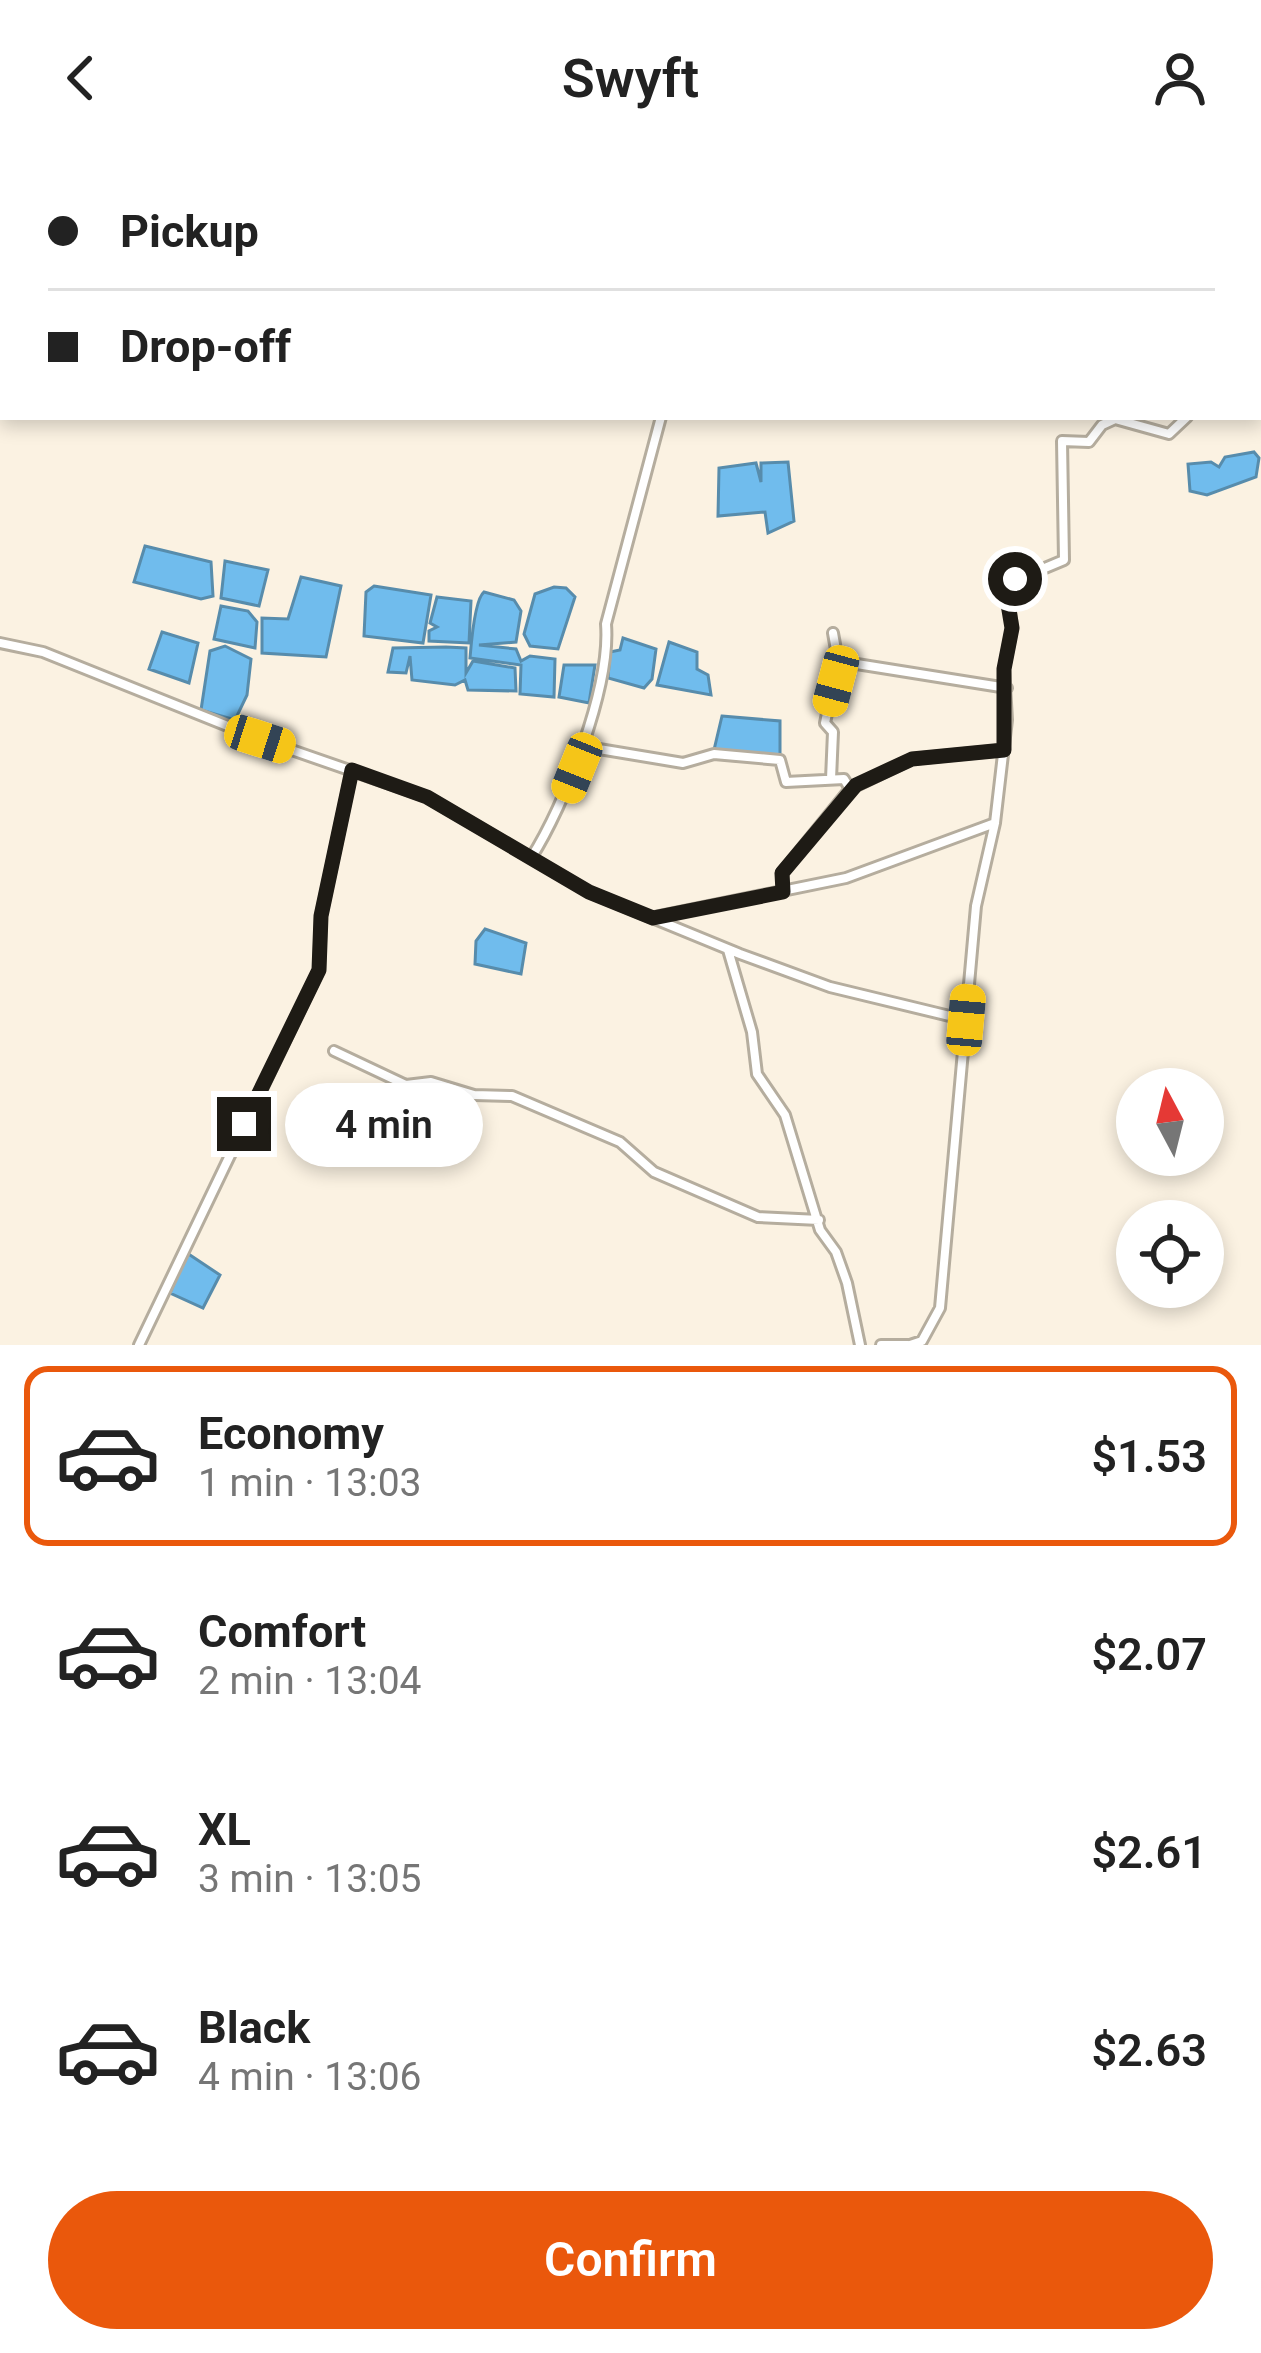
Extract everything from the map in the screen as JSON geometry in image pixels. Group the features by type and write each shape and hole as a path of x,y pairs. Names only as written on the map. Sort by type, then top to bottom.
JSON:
{"street":[{"path":"532,858 557,817 581,746 608,652 606,625 615,608 661,420"},
{"path":"881,1345 922,1341 940,1308 976,906 995,823 1004,750 1012,628 1007,584 1064,560 1062,441 1092,440 1102,425 1113,420"},
{"path":"1119,420 1169,434 1184,420"},
{"path":"831,778 833,733 825,723 838,661 832,634"},
{"path":"0,643 43,652 427,797 589,892 728,950 830,988 966,1020"},
{"path":"838,661 1006,688"},
{"path":"581,746 683,763 714,754 780,760 786,782 844,779 850,789"},
{"path":"783,892 782,873 850,789 912,759 1004,750"},
{"path":"139,1345 319,970 321,916 352,770"},
{"path":"653,918 846,878 995,823"},
{"path":"728,950 752,1032 757,1073 785,1115 819,1220 847,1283 860,1345"},
{"path":"334,1051 406,1085 431,1082 474,1095 512,1096 620,1142 654,1172 758,1217 819,1220"}],"water":[{"path":"1254,452 1259,458 1256,477 1207,495 1190,491 1188,464 1211,462 1219,467 1225,457"},
{"path":"788,462 794,521 768,533 765,512 718,516 719,468 756,463 761,482 761,463"},
{"path":"145,546 211,562 213,596 201,599 134,582"},
{"path":"225,561 268,570 259,606 221,598"},
{"path":"301,577 341,586 326,657 262,653 262,618 288,619"},
{"path":"374,586 431,595 423,643 364,636 366,592"},
{"path":"566,588 575,597 558,649 530,646 524,634 535,594"},
{"path":"484,592 514,600 521,611 516,642 479,645 516,649 521,661 530,656 555,659 554,697 520,694 521,665 470,658 475,613"},
{"path":"437,597 471,601 469,643 429,641 429,631 437,627 430,623"},
{"path":"221,606 248,611 257,622 255,648 214,639"},
{"path":"162,632 198,643 189,683 149,669"},
{"path":"623,638 656,649 652,679 644,688 608,678 610,652 620,650"},
{"path":"669,642 697,652 697,669 708,675 711,695 657,685"},
{"path":"225,646 251,659 247,695 235,720 201,710 210,651"},
{"path":"393,648 466,648 466,673 473,661 515,668 516,691 468,690 465,680 455,685 412,680 410,656 406,673 388,672"},
{"path":"564,665 595,665 589,703 559,697"},
{"path":"722,716 780,721 780,755 714,750"},
{"path":"485,929 526,943 521,974 475,964 476,941"},
{"path":"187,1253 220,1275 203,1308 170,1293"}],"route":[{"path":"244,1124 319,970 321,916 352,770 427,797 589,892 653,918 783,892 782,873 856,785 912,759 942,752 1004,750 1008,694 1004,669 1012,628 1006,592 1007,584 1015,579"}]}
